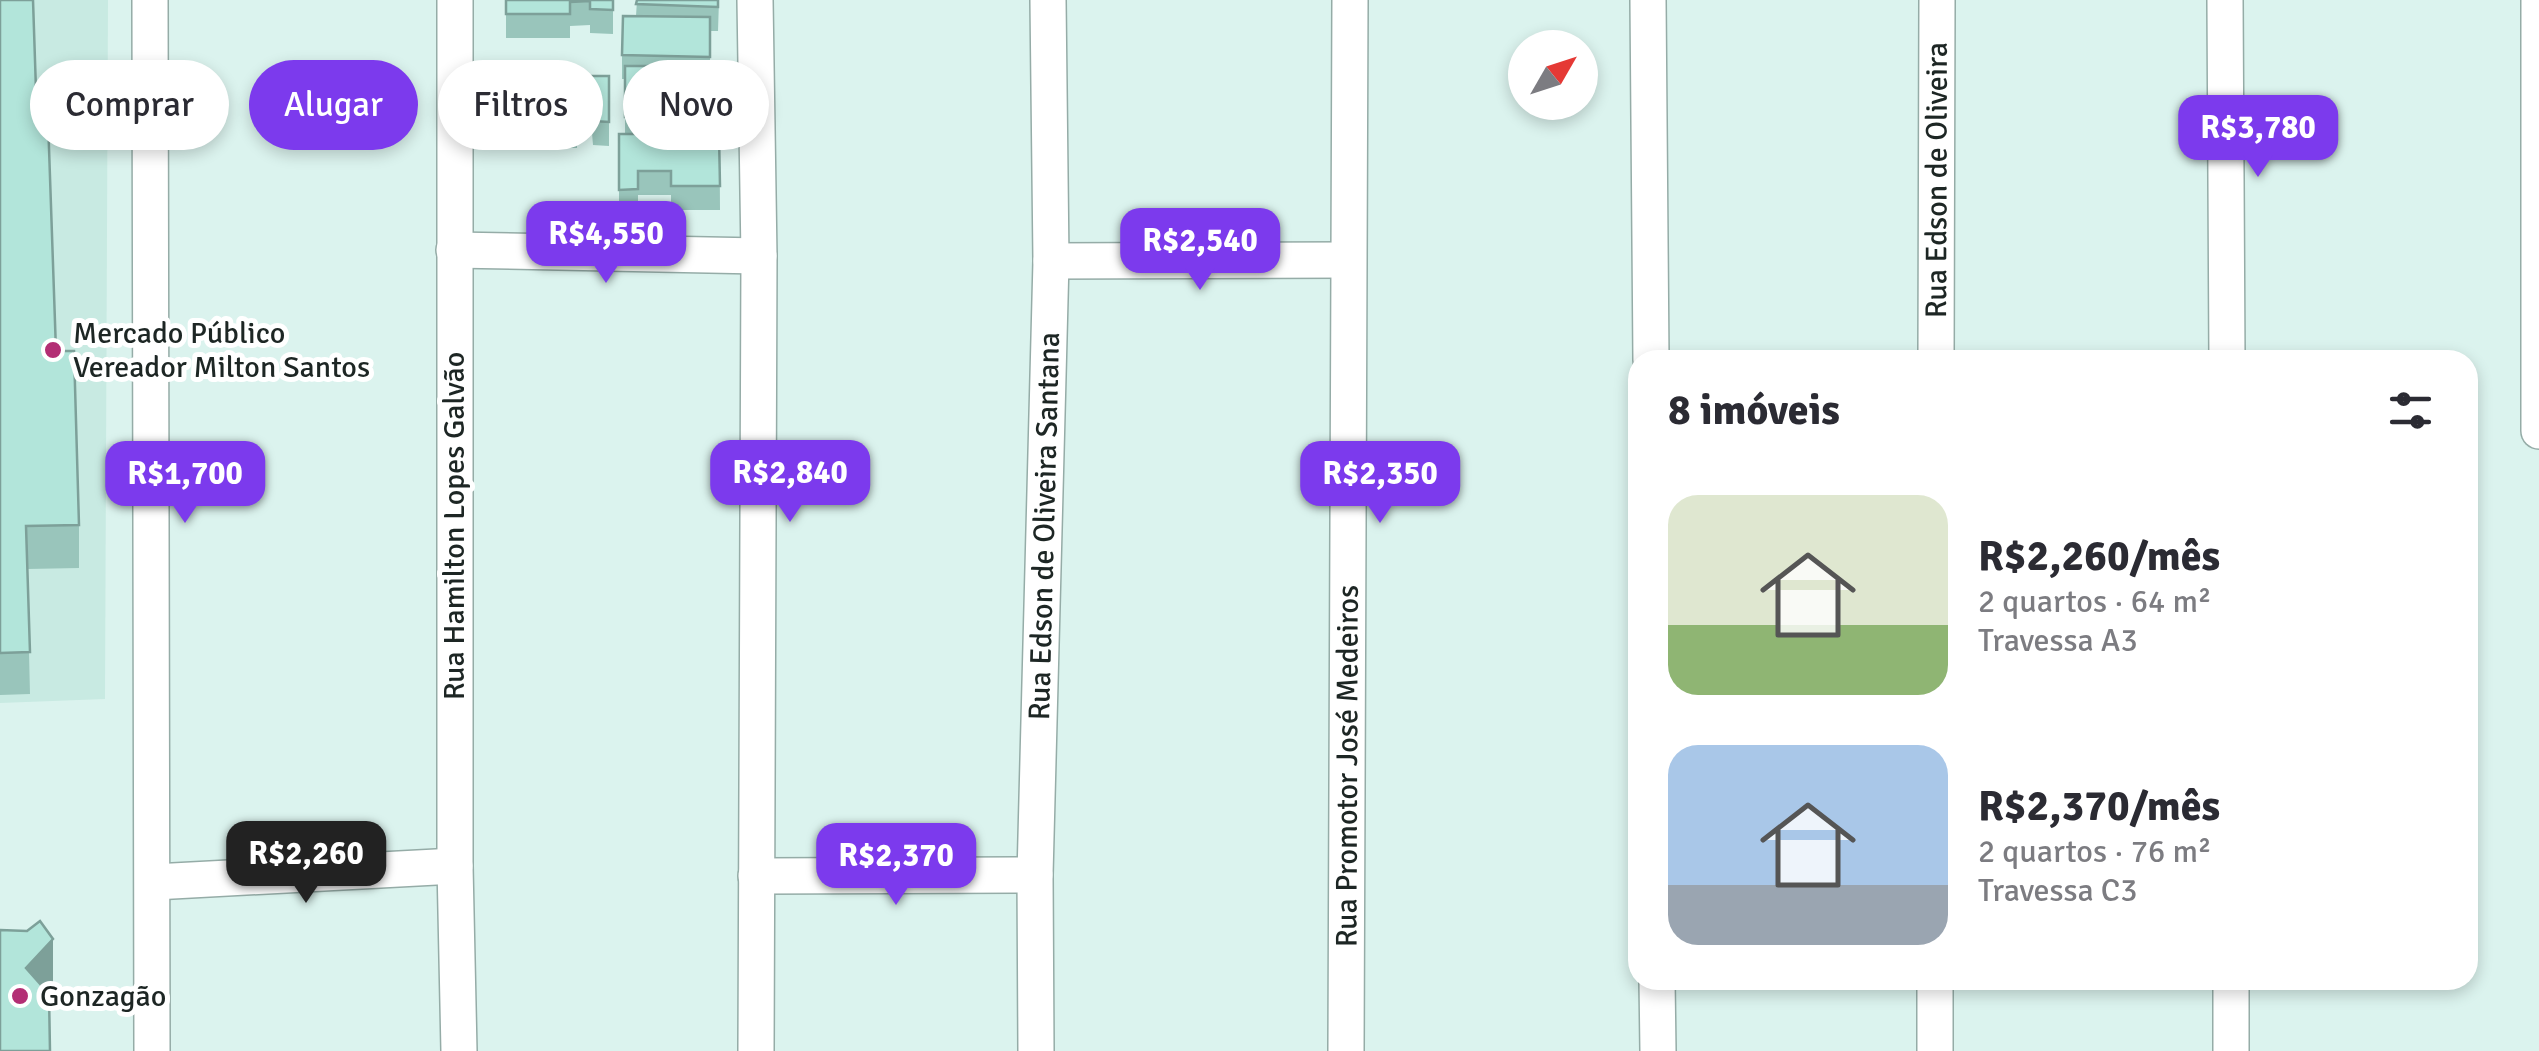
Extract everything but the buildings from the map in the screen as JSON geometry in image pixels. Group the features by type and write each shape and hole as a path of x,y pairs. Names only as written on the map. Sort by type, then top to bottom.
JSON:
{"street":[{"path":"150,0 152,1051"},
{"name":"Rua Hamilton Lopes Galvão","path":"456,0 454,866 459,1051"},
{"path":"755,0 759,256 756,1051"},
{"name":"Rua Edson de Oliveira Santana","path":"1036,1051 1035,874 1052,261 1048,0"},
{"name":"Rua Promotor José Medeiros","path":"1346,1051 1350,0"},
{"path":"1648,0 1651,350"},
{"name":"Rua Edson de Oliveira","path":"1936,350 1937,0"},
{"path":"2225,0 2227,350"},
{"path":"2539,0 2539,431"},
{"path":"454,250 759,256"},
{"path":"1052,261 1348,260"},
{"path":"154,882 454,866"},
{"path":"756,876 1035,874"},
{"path":"1657,990 1658,1051"},
{"path":"1936,990 1936,1051"},
{"path":"2231,990 2232,1051"}],"shaded area":[{"name":"Mercado Público Vereador Milton Santos","path":"0,0 108,0 108,60 30,60 30,150 107,150 105,699 0,703"}],"place":[{"name":"Mercado Público Vereador Milton Santos","path":"53,350"},
{"name":"Gonzagão","path":"20,996"}]}
